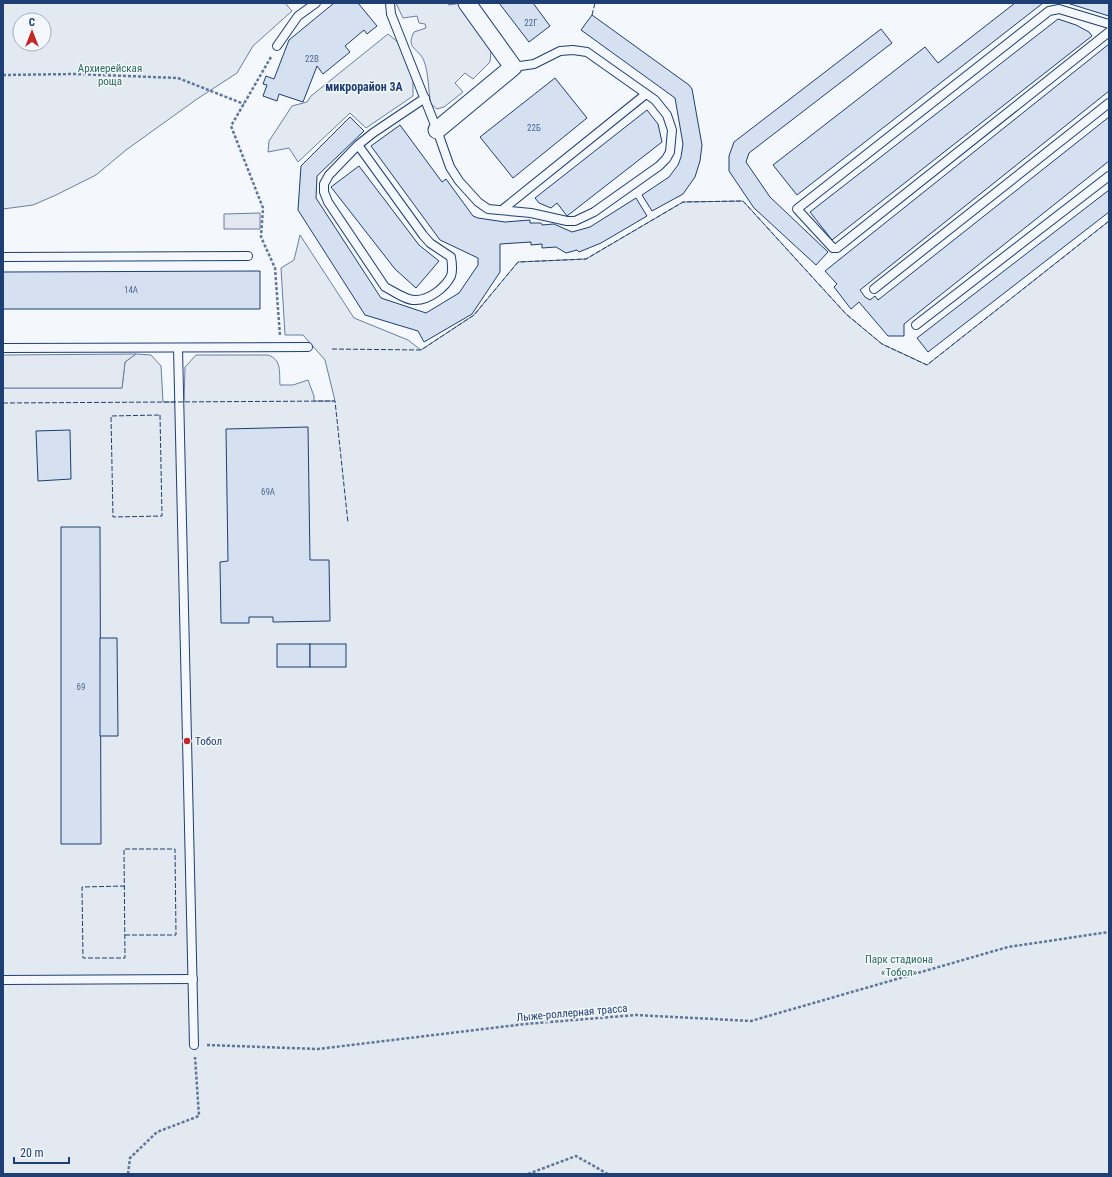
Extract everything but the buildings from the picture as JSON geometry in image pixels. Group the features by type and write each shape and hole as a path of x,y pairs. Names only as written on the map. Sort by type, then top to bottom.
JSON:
{"street":[{"path":"437,130 513,67 467,3"}],"lane":[{"path":"277,46 298,16 316,3"},
{"path":"390,3 391,14 425,98 450,167 459,181 478,202 488,209 531,213 567,221 575,221 594,212 659,166 670,152 672,130 667,115 655,100 587,52 573,50 560,51 534,64 513,67"},
{"path":"1109,24 1059,9 1049,11 797,209 833,248 837,248 1109,32"},
{"path":"502,210 646,94"},
{"path":"358,145 423,235 430,243 451,257 453,265 451,276 441,288 428,298 415,301 397,294 385,286 328,202 324,192 324,184 329,175 358,145 373,132 425,98"},
{"path":"874,289 1109,103"},
{"path":"916,326 1109,176"},
{"path":"3,257 248,256"},
{"path":"3,348 308,347"},
{"path":"178,348 194,1045"},
{"path":"3,980 193,979"}],"path":[{"path":"277,46 231,126 263,208 261,236 275,268 280,336"},
{"path":"3,75 75,74 178,78 244,104"},
{"name":"Лыже-роллерная трасса","path":"194,1045 318,1049 525,1024 636,1015 751,1021 1008,947 1109,932"},
{"path":"128,1174 130,1158 157,1132 199,1116 194,1045"},
{"path":"528,1174 576,1156 608,1174"}],"green space":[{"name":"Архиерейская роща","path":"3,3 285,3 292,11 253,46 237,73 197,99 126,150 96,175 33,205 3,209"},
{"path":"396,3 447,3 449,5 461,3 491,51 490,62 473,79 465,73 455,83 463,92 444,107 437,109 431,104 427,71 424,61 411,42 414,32 426,28 425,24 419,23 417,16 403,18"},
{"path":"388,34 399,43 413,79 413,96 366,128 350,113 298,162 289,148 268,152 269,141 292,106 307,102 311,96"},
{"name":"Парк стадиона «Тобол»","path":"743,201 846,314 882,344 927,365 1109,221 1109,1174 3,1174 3,388 122,388 125,362 136,354 151,355 161,366 163,402 184,402 185,367 196,355 268,355 278,363 280,385 293,385 308,380 314,396 314,401 335,401 325,360 303,335 285,335 281,268 294,260 300,235 354,318 408,340 421,350 474,315 518,262 586,259 683,202"}],"shaded area":[{"path":"260,213 260,229 224,229 224,214"},
{"path":"136,354 125,362 122,388 3,388 3,355"}],"fence":[{"path":"592,15 595,3"},
{"path":"332,349 421,350 474,315 518,262 586,259 683,202 743,201 846,314 882,344 927,365 1109,221"},
{"path":"3,403 335,401 348,523"},
{"path":"160,415 162,516 113,517 111,416 160,415"},
{"path":"125,886 82,887 83,958 125,958 124,849 175,849 176,935 125,935"}],"place":[{"name":"Тобол","path":"187,741"}],"district":[{"name":"микрорайон 3А","path":"364,87"}]}
